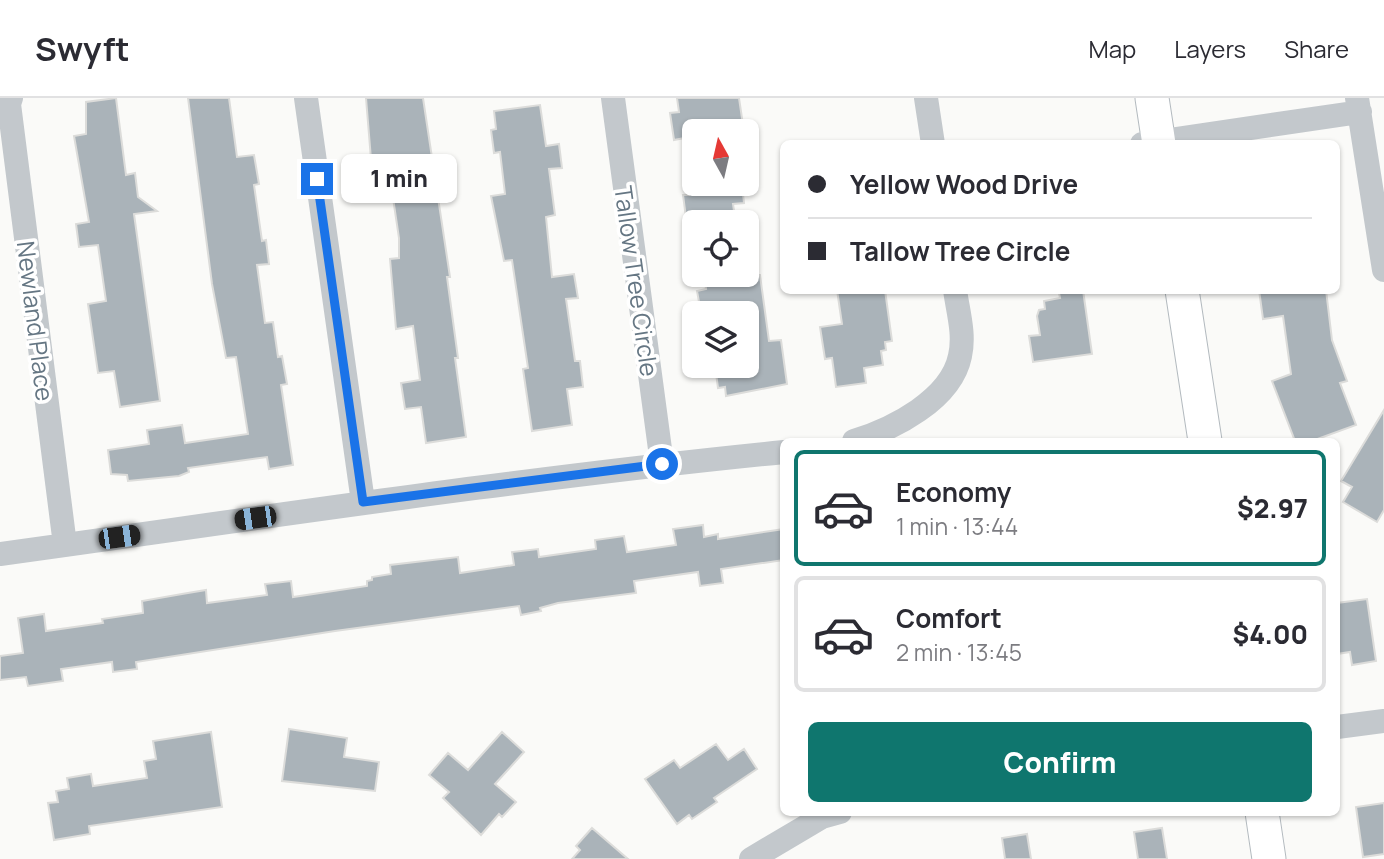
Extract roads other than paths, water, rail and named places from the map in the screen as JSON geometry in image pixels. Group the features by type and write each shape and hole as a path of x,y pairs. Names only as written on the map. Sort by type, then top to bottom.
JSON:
{"street":[{"name":"Newland Place","path":"11,98 9,104 65,545"},
{"path":"306,98 363,502"},
{"name":"Tallow Tree Circle","path":"613,98 662,464"},
{"path":"926,98 932,140"},
{"path":"1152,98 1153,140"},
{"path":"1169,140 1359,105 1384,270"},
{"path":"859,438 922,409 954,375 962,337 956,294"},
{"path":"1183,294 1205,438"},
{"path":"0,554 363,502 662,464 780,452"},
{"path":"1340,727 1384,721"},
{"path":"751,859 826,816"},
{"path":"1263,816 1269,859"}]}
